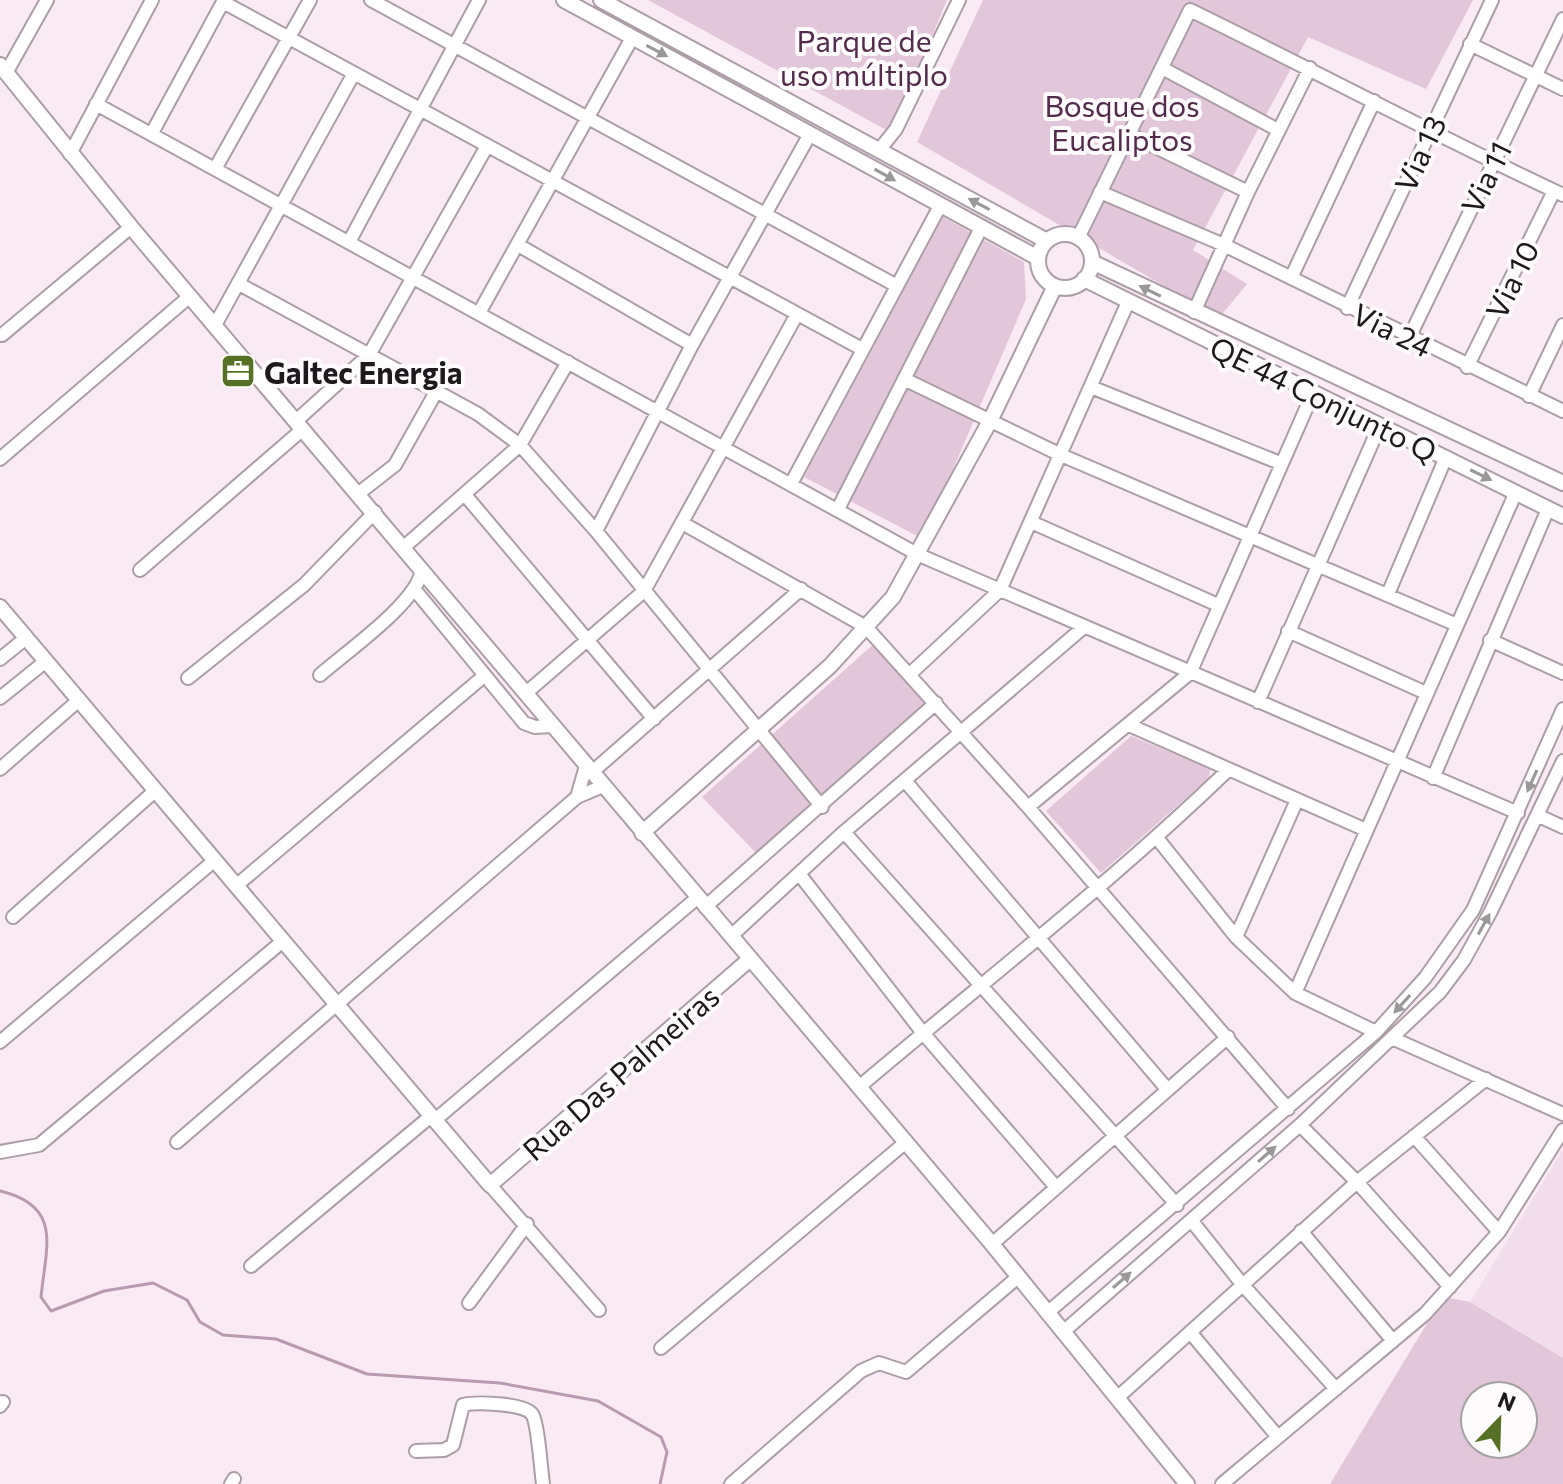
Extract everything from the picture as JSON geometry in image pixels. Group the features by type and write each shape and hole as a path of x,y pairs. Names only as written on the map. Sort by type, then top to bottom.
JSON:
{"street":[{"path":"47,0 3,69 131,227 992,1244 1187,1484"},
{"path":"70,154 152,0"},
{"path":"215,169 310,0"},
{"path":"371,0 897,286"},
{"path":"349,242 479,0"},
{"path":"564,0 1038,258"},
{"path":"601,0 1047,241"},
{"path":"880,149 896,129 959,0"},
{"name":"Via 13","path":"1347,308 1492,0"},
{"path":"152,133 223,1 419,111 862,349"},
{"path":"1078,238 1190,10 1310,68 1429,132 1558,193"},
{"name":"Via 11","path":"1410,336 1563,19"},
{"path":"479,313 632,38"},
{"path":"1470,44 1563,89"},
{"path":"1162,68 1278,130"},
{"path":"1194,312 1248,192 1310,68"},
{"path":"726,88 734,73"},
{"path":"215,325 353,75"},
{"path":"1291,278 1374,101"},
{"path":"96,104 725,445 919,555 1518,813"},
{"path":"596,531 692,345 810,134"},
{"path":"1129,134 1248,192"},
{"path":"140,570 300,425 369,355 487,146"},
{"name":"Via 24","path":"1100,192 1224,245 1467,367 1563,411"},
{"name":"Via 10","path":"1467,367 1558,193"},
{"path":"792,482 940,206"},
{"path":"2,335 131,227"},
{"path":"838,509 981,228"},
{"path":"1062,235 1078,238 1087,247 1092,262 1084,279 1072,287 1055,286 1041,274 1038,258 1047,241 1062,235"},
{"path":"518,245 692,345"},
{"name":"QE 44 Conjunto Q","path":"1092,262 1563,483"},
{"name":"QE 44 Conjunto Q","path":"1084,279 1563,516"},
{"path":"239,284 478,414 520,445 596,531 822,807"},
{"path":"642,833 830,666 893,597 919,555 990,421 1055,286"},
{"path":"0,459 190,296"},
{"path":"910,674 1000,590 1128,302"},
{"path":"526,693 644,591 684,524 796,316"},
{"path":"1529,396 1563,325"},
{"path":"404,547 466,496 520,445 568,362"},
{"path":"904,379 1061,455 1457,625"},
{"path":"1091,387 1280,463"},
{"path":"359,493 395,465 436,392"},
{"path":"1028,807 1190,673 1247,536 1313,393"},
{"path":"1258,702 1380,425"},
{"path":"1388,594 1446,457"},
{"path":"1295,993 1516,492"},
{"path":"466,496 654,719"},
{"path":"1433,778 1548,509"},
{"path":"188,678 304,585 375,512"},
{"path":"1031,522 1218,605"},
{"path":"684,524 866,627 1028,807 1288,1109"},
{"path":"320,675 415,590 422,570"},
{"path":"577,797 589,770 712,671 801,589"},
{"path":"415,590 524,723 535,727 552,726"},
{"path":"2,615 46,661 599,1310"},
{"path":"731,936 844,832 1084,627"},
{"path":"1288,631 1426,693"},
{"path":"0,659 26,638"},
{"path":"1490,640 1563,673"},
{"path":"0,698 46,661"},
{"path":"237,885 484,676"},
{"path":"0,769 79,700"},
{"path":"251,1266 822,807 936,703"},
{"path":"1047,1313 1376,1032 1425,978 1464,924 1503,847 1563,709"},
{"path":"1129,725 1366,830"},
{"path":"1063,1332 1300,1125 1440,992 1464,960 1521,853 1563,761"},
{"path":"859,1087 1098,890 1228,770"},
{"path":"906,782 1040,935 1167,1089"},
{"path":"177,1142 577,797 603,786"},
{"path":"13,917 156,790"},
{"path":"1236,937 1297,800"},
{"path":"1539,816 1563,827"},
{"path":"844,832 1177,1205"},
{"path":"1157,838 1236,937 1295,993 1376,1032"},
{"path":"1503,847 1511,845 1521,853"},
{"path":"0,1042 215,860"},
{"path":"800,875 923,1033 1055,1186"},
{"path":"0,1152 39,1145 283,941"},
{"name":"Rua Das Palmeiras","path":"490,1185 750,959"},
{"path":"992,1244 1228,1037"},
{"path":"1394,1039 1563,1114"},
{"path":"1117,1398 1357,1182 1486,1079"},
{"path":"1300,1125 1357,1182 1450,1287"},
{"path":"1222,1484 1393,1341 1450,1287 1499,1232 1563,1130"},
{"path":"1414,1136 1499,1232"},
{"path":"661,1348 906,1142"},
{"path":"1219,1169 1217,1177 1231,1185"},
{"path":"1191,1220 1242,1284 1336,1389"},
{"path":"469,1303 527,1224"},
{"path":"1301,1231 1393,1341"},
{"path":"731,1484 861,1371 879,1363 906,1372 1018,1277"},
{"path":"1190,1332 1278,1437"},
{"path":"416,1451 444,1450 453,1445 463,1405 481,1403 522,1408 534,1418 543,1484"}],"shaded area":[{"path":"1563,1149 1563,1358 1470,1302"}],"green space":[{"name":"Parque de uso múltiplo","path":"648,0 947,0 892,133"},
{"name":"Bosque dos Eucaliptos","path":"983,0 1473,0 1426,89 1308,37 1193,250 1247,284 1219,318 917,142"},
{"path":"943,217 1024,262 1026,299 923,539 804,477"},
{"path":"876,642 927,701 757,854 702,797"},
{"path":"1131,736 1210,769 1209,778 1101,873 1046,811"},
{"path":"1443,1297 1470,1302 1563,1358 1563,1484 1330,1484"}],"waterway":[{"path":"0,1191 20,1198 34,1207 42,1218 47,1245 41,1297 51,1311 104,1291 153,1283 187,1300 200,1322 223,1335 276,1339 367,1374 500,1383 598,1401 661,1437 667,1452 660,1484"}],"place":[{"name":"Galtec Energia","path":"238,371"}]}
